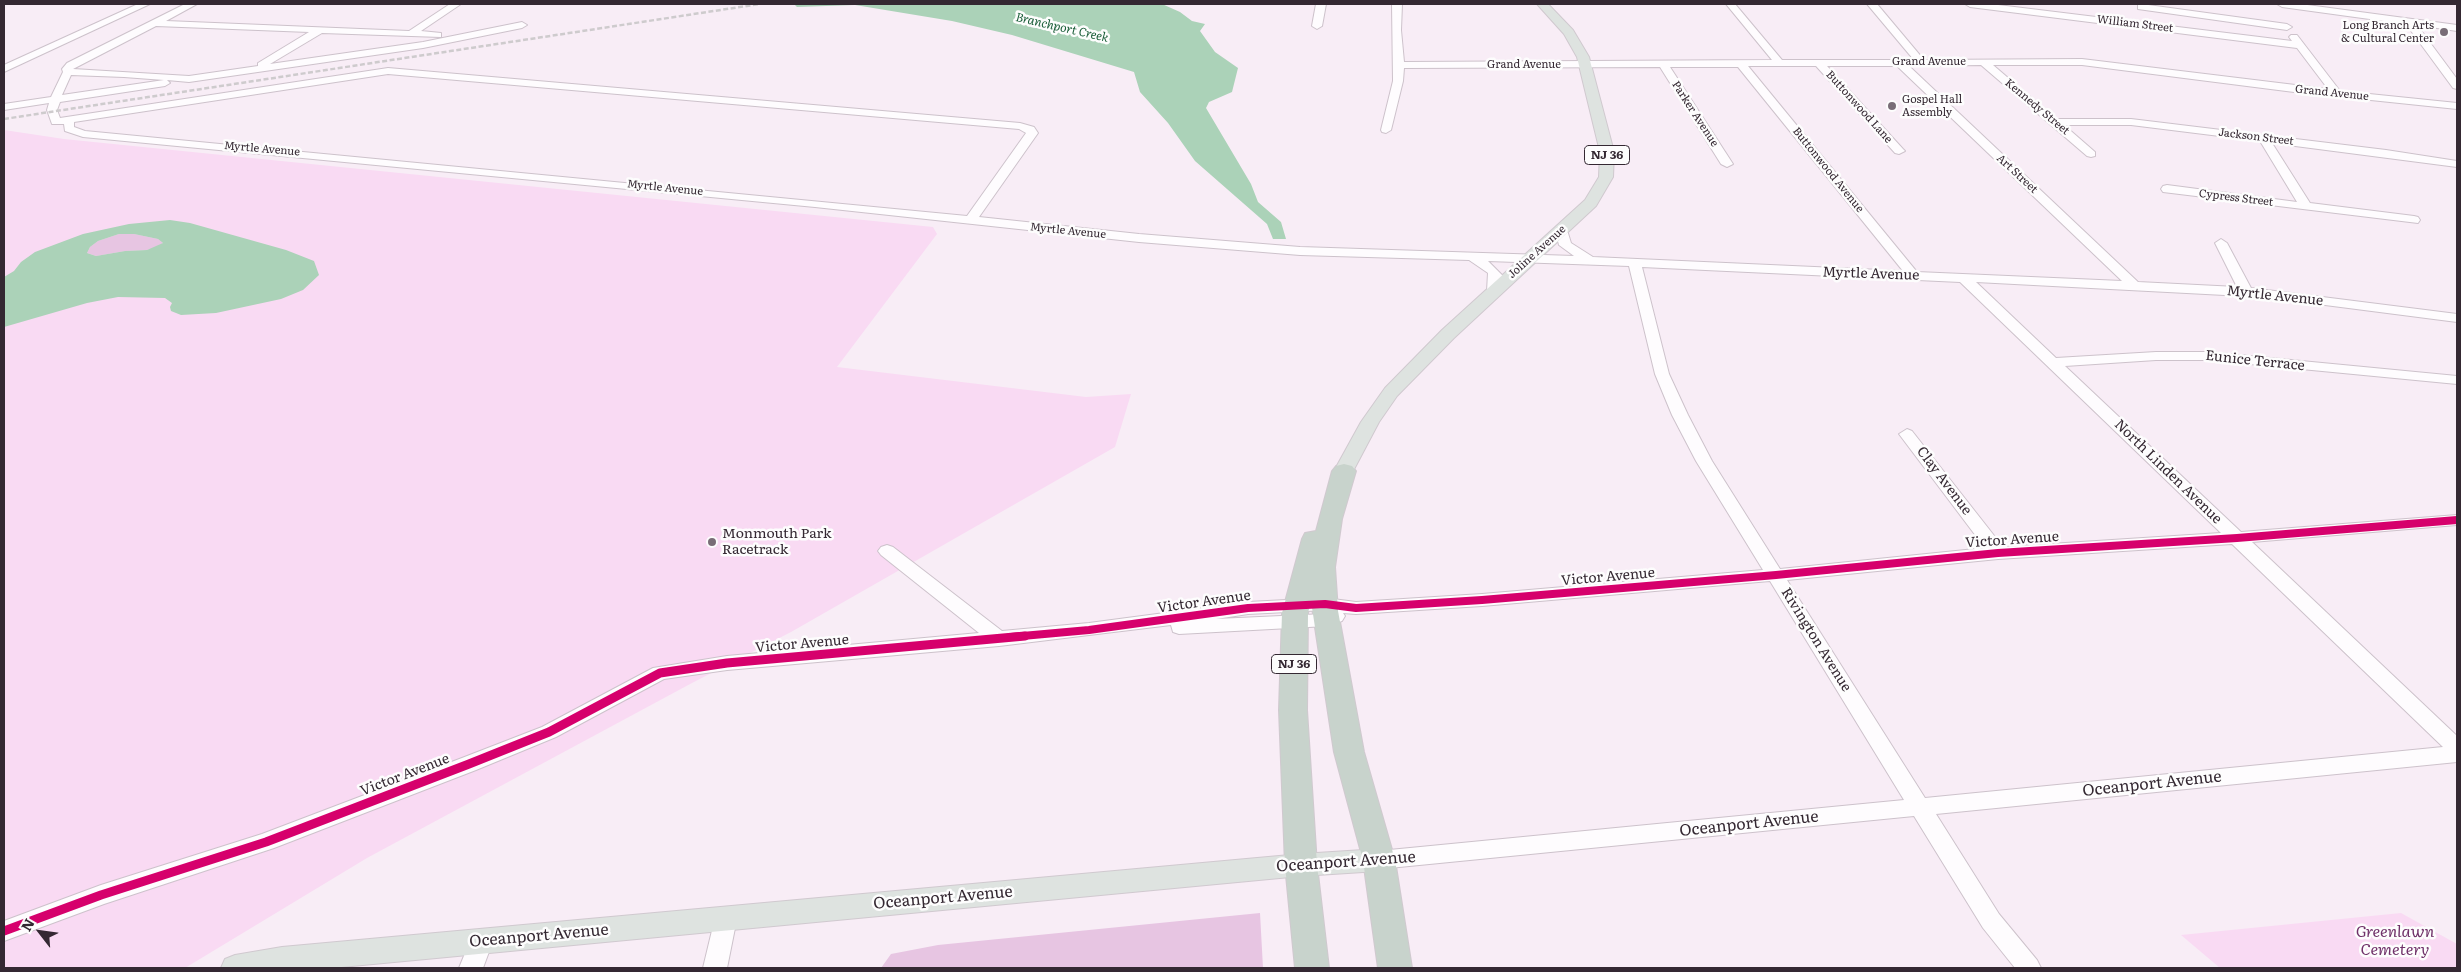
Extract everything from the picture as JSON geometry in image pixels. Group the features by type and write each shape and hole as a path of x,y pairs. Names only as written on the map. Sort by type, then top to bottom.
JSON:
{"highway":[{"name":"NJ 36","path":"1344,471 1330,519 1324,558 1326,612 1349,752 1379,860 1395,968"},
{"name":"NJ 36","path":"1312,968 1301,865 1293,710 1296,613 1318,526 1344,471"}],"main road":[{"name":"Joline Avenue","path":"1344,471 1370,422 1391,392 1494,290 1595,198 1606,177 1608,163 1603,136 1580,50 1572,37 1542,4"},
{"name":"Oceanport Avenue","path":"235,968 282,960 481,941 1301,865 1379,860"}],"street":[{"path":"4,69 145,4"},
{"path":"192,4 71,65 67,69 68,72 55,99 52,110 56,122 388,72 894,114 1020,126 1030,129 1032,133 970,221"},
{"path":"412,34 456,4"},
{"path":"1317,26 1321,4"},
{"path":"1386,130 1398,81 1397,4"},
{"path":"1730,4 1778,63"},
{"path":"1872,4 1921,62"},
{"name":"William Street","path":"1970,4 2299,45"},
{"path":"2272,4 2299,45 2336,93"},
{"path":"2282,4 2457,28"},
{"path":"2094,6 2095,19"},
{"path":"2141,6 2287,27"},
{"path":"2409,21 2457,86"},
{"path":"153,23 466,36"},
{"path":"4,107 256,70 466,36 522,25"},
{"path":"256,70 320,30"},
{"name":"Art Street","path":"1899,62 2135,286"},
{"name":"Kennedy Street","path":"1983,62 2091,154"},
{"name":"Grand Avenue","path":"1399,66 2089,62 2457,106"},
{"name":"Buttonwood Lane","path":"1819,63 1899,150"},
{"name":"Parker Avenue","path":"1663,64 1727,164"},
{"name":"Buttonwood Avenue","path":"1741,64 1914,276"},
{"path":"68,72 190,79"},
{"name":"Myrtle Avenue","path":"69,120 69,129 83,134 805,202 970,221 1281,250 1474,258 1531,258 2246,292 2457,318"},
{"name":"Jackson Street","path":"2055,122 2123,122 2264,138 2457,164"},
{"path":"2264,138 2306,207"},
{"name":"Cypress Street","path":"2166,189 2414,220"},
{"path":"1561,230 1562,240 1569,248 1597,262"},
{"path":"2220,243 2246,292"},
{"path":"1474,258 1486,264 1493,271 1496,276 1494,290"},
{"name":"Rivington Avenue","path":"1635,264 1662,374 1673,401 1704,461 1991,921 2028,968"},
{"name":"North Linden Avenue","path":"1965,279 2457,748"},
{"name":"Eunice Terrace","path":"2053,362 2156,356 2208,356 2457,380"},
{"name":"Clay Avenue","path":"1907,434 1998,553"},
{"name":"Victor Avenue","path":"4,931 101,895 266,842 478,760 549,732 660,673 727,663 1020,638 1089,630 1776,576 1998,553 2237,538 2457,520"},
{"path":"887,551 999,639"},
{"name":"Oceanport Avenue","path":"1379,860 2457,754"},
{"path":"715,968 726,918"},
{"path":"471,968 481,941"}],"green space":[{"path":"4,130 64,139 933,227 937,234 837,367 1086,397 1131,394 1115,447 791,632 692,683 367,858 185,968 4,968"},
{"name":"Greenlawn Cemetery","path":"2401,913 2457,944 2457,968 2220,968 2181,935"}],"shaded area":[{"path":"119,234 134,234 158,239 163,243 158,247 147,250 125,251 96,256 87,253 90,247 98,241"},
{"path":"1260,913 1263,968 881,968 891,954 938,945"}],"water":[{"name":"Branchport Creek","path":"794,4 1162,4 1180,12 1192,21 1205,24 1200,31 1215,52 1238,68 1232,92 1209,102 1206,108 1251,184 1258,202 1281,222 1286,239 1273,239 1267,224 1195,161 1168,123 1140,92 1134,72 1012,35 952,21 855,5 797,7"},
{"path":"170,220 190,223 286,250 314,261 319,275 303,290 281,299 216,313 181,315 171,311 172,303 165,298 118,297 87,303 4,327 4,277 14,271 21,262 35,252 83,234 129,224","holes":["119,234 134,234 158,239 163,243 147,250 125,251 96,256 87,253 90,247 98,241"]}],"railway":[{"path":"4,119 760,4"}],"cycle path":[{"path":"4,931 101,895 266,842 469,764 549,732 660,673 727,663 1089,630 1248,608 1325,604 1356,608 1482,600 1776,575 1998,553 2237,538 2457,520"}],"place":[{"name":"Long Branch Arts & Cultural Center","path":"2444,32"},
{"name":"Gospel Hall Assembly","path":"1892,106"},
{"name":"Monmouth Park Racetrack","path":"712,542"}]}
